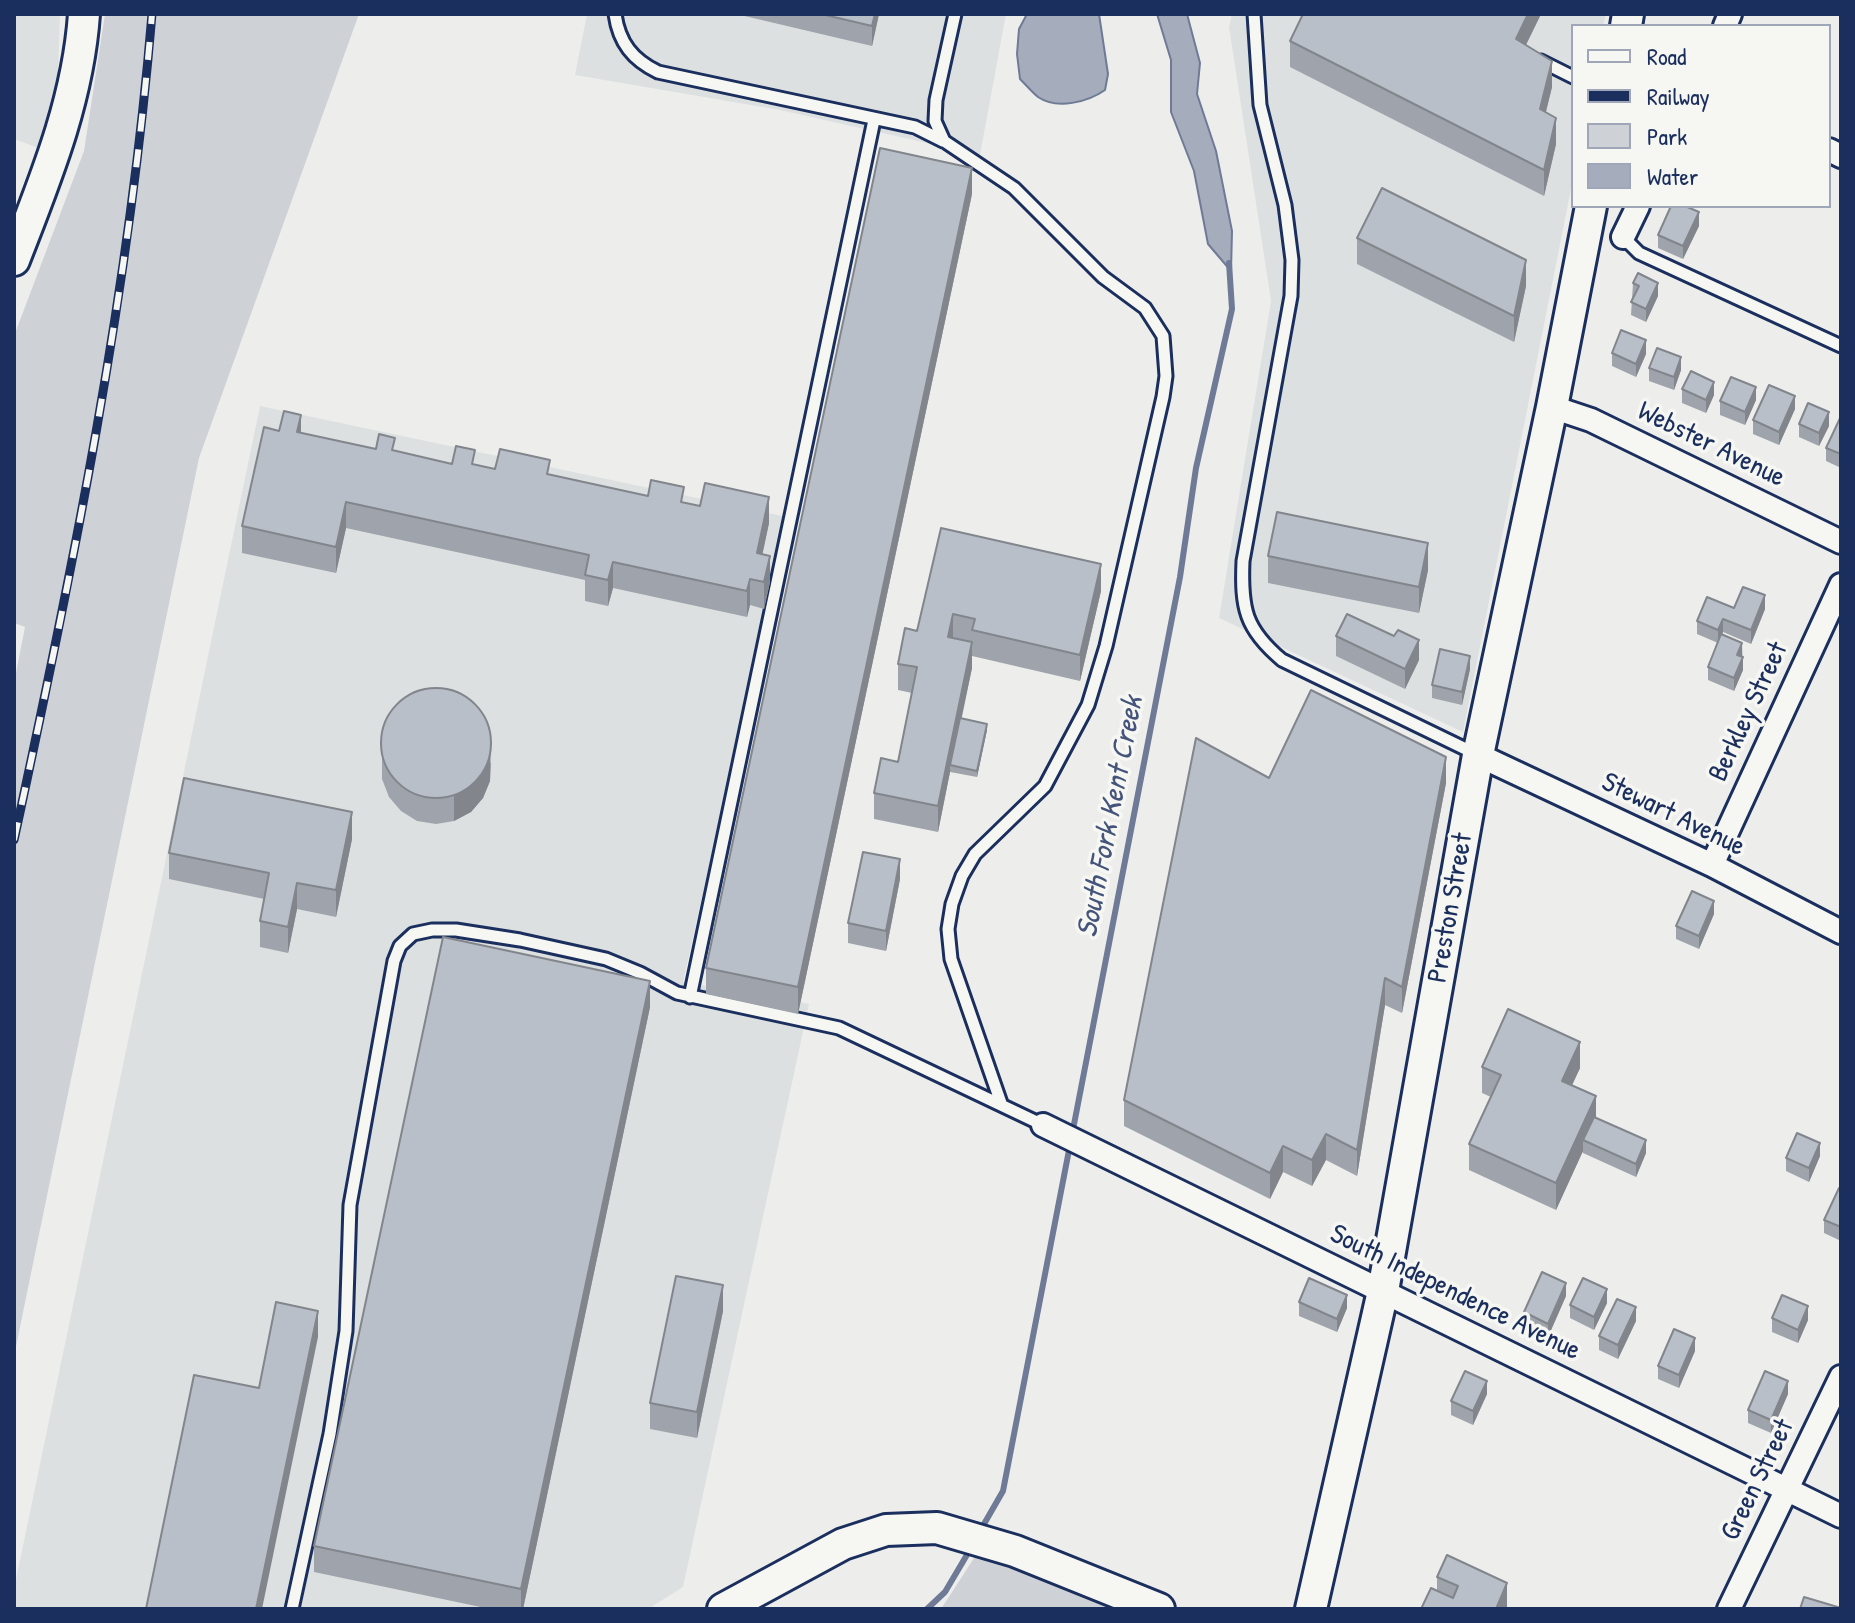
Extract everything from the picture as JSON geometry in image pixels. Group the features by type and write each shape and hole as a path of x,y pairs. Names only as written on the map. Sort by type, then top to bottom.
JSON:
{"street":[{"path":"14,260 56,153 72,90 84,14"},
{"name":"Preston Street","path":"1311,1609 1383,1291 1478,755 1591,208"},
{"path":"1623,237 1637,208"},
{"name":"Webster Avenue","path":"1552,407 1591,420 1841,542"},
{"name":"Berkley Street","path":"1712,865 1841,585"},
{"name":"Stewart Avenue","path":"1478,755 1712,865 1841,932"},
{"name":"South Independence Avenue","path":"1043,1125 1841,1516"},
{"name":"Green Street","path":"1729,1609 1841,1377"},
{"path":"723,1609 843,1544 886,1530 937,1528 1015,1551 1159,1609"}],"lane":[{"path":"615,14 629,53 658,72 915,127 944,141 1014,188 1103,277 1145,308 1163,336 1166,355 1163,397 1106,646 1088,705 1045,786 975,854 962,876 952,904 948,929 951,959 1001,1103"},
{"path":"944,141 935,121 936,100 955,14"},
{"path":"1254,14 1260,105 1285,205 1292,260 1291,296 1243,561 1242,591 1247,616 1261,642 1282,660 1478,755"},
{"path":"1535,58 1571,76"},
{"path":"690,997 874,120"},
{"path":"1623,237 1639,253 1841,346"},
{"path":"292,1609 330,1434 346,1331 350,1205 394,961 400,946 413,934 456,930 520,940 614,962 690,997 839,1028 1043,1125"}],"shaded area":[{"path":"14,14 60,14 58,74 38,148 14,139"},
{"path":"587,14 1006,14 980,155 780,110 575,75"},
{"path":"1232,14 1606,14 1604,24 1571,24 1571,189 1463,732 1219,618 1271,301 1229,27"},
{"path":"260,406 787,517 683,982 809,1004 683,1587 648,1609 14,1609 14,1589"}],"green space":[{"path":"105,14 359,14 199,458 14,1356 14,683 25,627 14,623 14,336 84,151"},
{"path":"976,1555 1022,1569 1113,1609 941,1609"}],"water":[{"path":"1027,14 1099,14 1108,74 1105,90 1081,101 1063,104 1038,97 1020,79 1017,54 1019,29"},
{"path":"1157,14 1187,14 1200,63 1197,94 1216,151 1232,231 1231,271 1208,244 1194,171 1171,112 1171,60"}],"building":[{"path":"821,14 875,14 872,26"},
{"path":"1303,14 1528,14 1516,39 1552,61 1540,109 1556,118 1544,170 1290,41"},
{"path":"880,148 972,168 798,987 706,968"},
{"path":"1382,188 1526,260 1514,316 1357,238"},
{"path":"1670,208 1690,208 1699,212 1683,246 1658,235"},
{"path":"1638,273 1658,283 1646,309 1631,302 1639,286 1633,283"},
{"path":"1621,330 1646,340 1636,364 1612,353"},
{"path":"1657,348 1681,357 1674,377 1649,368"},
{"path":"1691,371 1714,382 1706,400 1682,389"},
{"path":"1731,377 1756,387 1745,412 1720,401"},
{"path":"1769,385 1795,396 1779,432 1753,420"},
{"path":"1808,403 1829,412 1819,433 1799,424"},
{"path":"284,411 301,415 297,432 376,449 379,434 395,438 392,450 452,464 456,446 475,450 472,464 495,469 500,449 550,460 547,474 648,496 651,480 684,487 681,502 700,506 705,483 769,497 757,553 770,556 764,582 750,579 747,591 613,562 608,580 585,575 589,555 346,502 336,547 242,526 264,427 279,431"},
{"path":"1841,416 1841,454 1826,448"},
{"path":"1277,512 1428,543 1419,587 1268,556"},
{"path":"941,528 1101,564 1080,655 972,630 975,619 953,614 948,637 972,642 938,806 874,793 881,758 898,762 917,667 898,664 905,628 917,631"},
{"path":"1743,587 1765,595 1751,630 1723,619 1718,630 1697,621 1707,597 1734,608"},
{"path":"1347,614 1394,636 1398,630 1419,640 1405,669 1336,636"},
{"path":"1721,634 1742,643 1737,655 1743,657 1734,678 1708,667"},
{"path":"1440,649 1470,656 1462,692 1432,685"},
{"path":"436,688 457,692 475,704 487,722 491,743 487,764 475,782 457,794 436,798 415,794 397,782 385,764 381,743 385,722 397,704 415,692"},
{"path":"1311,690 1446,757 1402,987 1385,978 1357,1150 1326,1134 1312,1160 1283,1146 1270,1173 1124,1100 1196,738 1269,778"},
{"path":"960,718 987,724 977,771 950,765"},
{"path":"184,778 352,812 336,890 297,883 288,927 260,921 269,873 169,853"},
{"path":"863,852 900,859 886,931 848,923"},
{"path":"1692,891 1714,901 1699,936 1676,926"},
{"path":"443,937 650,981 521,1589 314,1546"},
{"path":"1508,1009 1580,1042 1562,1081 1596,1096 1556,1183 1469,1144 1501,1075 1482,1067"},
{"path":"1594,1117 1646,1140 1636,1164 1583,1140"},
{"path":"1797,1133 1820,1143 1809,1168 1786,1158"},
{"path":"1841,1189 1841,1227 1824,1220"},
{"path":"1542,1272 1566,1283 1548,1324 1524,1312"},
{"path":"676,1276 723,1285 697,1412 650,1403"},
{"path":"1309,1278 1347,1295 1337,1319 1299,1302"},
{"path":"1583,1278 1607,1289 1594,1317 1570,1305"},
{"path":"1782,1295 1808,1306 1798,1330 1772,1318"},
{"path":"1617,1299 1636,1307 1618,1345 1599,1336"},
{"path":"276,1302 318,1311 256,1609 146,1609 194,1375 259,1388"},
{"path":"1674,1329 1695,1338 1679,1375 1658,1366"},
{"path":"1465,1371 1487,1381 1473,1411 1451,1401"},
{"path":"1765,1371 1788,1381 1771,1420 1748,1410"},
{"path":"1447,1555 1507,1583 1496,1609 1421,1609 1431,1588 1453,1598 1458,1586 1437,1577"},
{"path":"1804,1597 1841,1608 1841,1609 1800,1609"}],"waterway":[{"name":"South Fork Kent Creek","path":"980,1531 1003,1491 1180,577 1196,468 1232,309 1229,263"},
{"name":"South Fork Kent Creek","path":"927,1609 945,1592 971,1548"}],"railway":[{"path":"14,840 78,533 114,326 142,118 152,14"}]}
